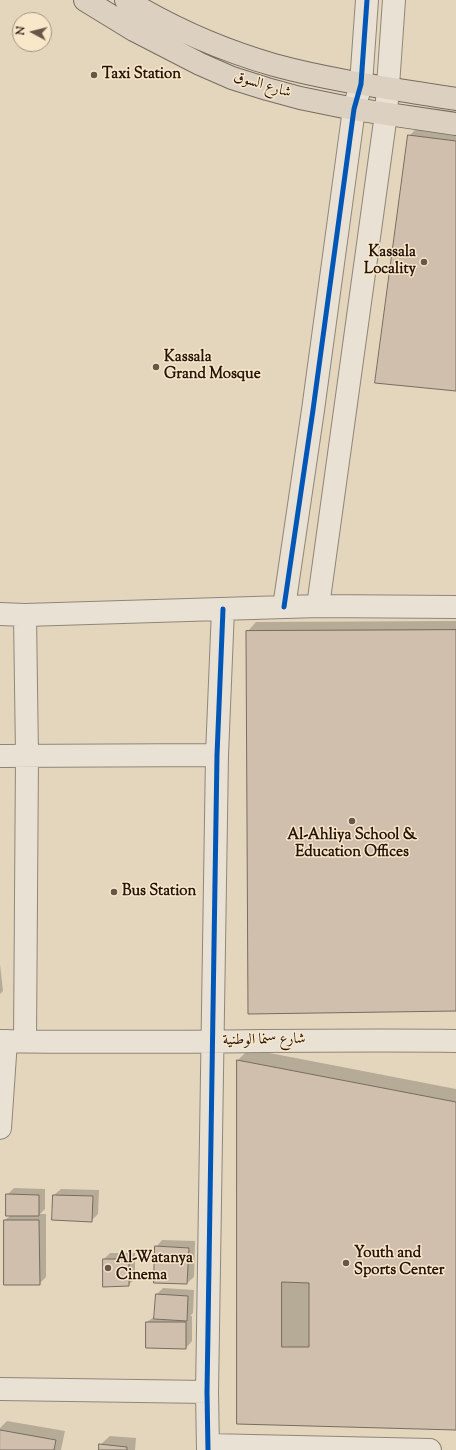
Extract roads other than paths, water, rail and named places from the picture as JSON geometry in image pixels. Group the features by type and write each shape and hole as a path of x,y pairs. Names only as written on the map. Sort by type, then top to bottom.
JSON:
{"main road":[{"name":"شارع السوق","path":"85,0 134,30 200,64 232,78 287,95 354,109 456,124"},
{"name":"شارع السوق","path":"126,0 182,30 239,54 273,65 361,84 456,99"}],"street":[{"path":"284,607 324,335 354,109 361,84 367,0"},
{"path":"318,606 386,114 394,0"},
{"path":"345,180 376,186"},
{"path":"334,257 365,264"},
{"path":"324,335 355,340"},
{"path":"313,410 344,416"},
{"path":"0,614 25,615 318,606 456,607"},
{"path":"223,609 217,755 207,1392 208,1447 430,1450"},
{"path":"0,1128 11,1041 27,756 25,615"},
{"path":"0,756 217,755"},
{"name":"شارع سنما الوطنية","path":"11,1041 456,1041"},
{"path":"0,1389 207,1392"}],"place":[{"name":"Taxi Station","path":"94,75"},
{"name":"Kassala Locality","path":"424,262"},
{"name":"Kassala Grand Mosque","path":"156,367"},
{"name":"Al-Ahliya School & Education Offices","path":"352,821"},
{"name":"Bus Station","path":"114,892"},
{"name":"Youth and Sports Center","path":"346,1263"},
{"name":"Al-Watanya Cinema","path":"108,1268"}]}
